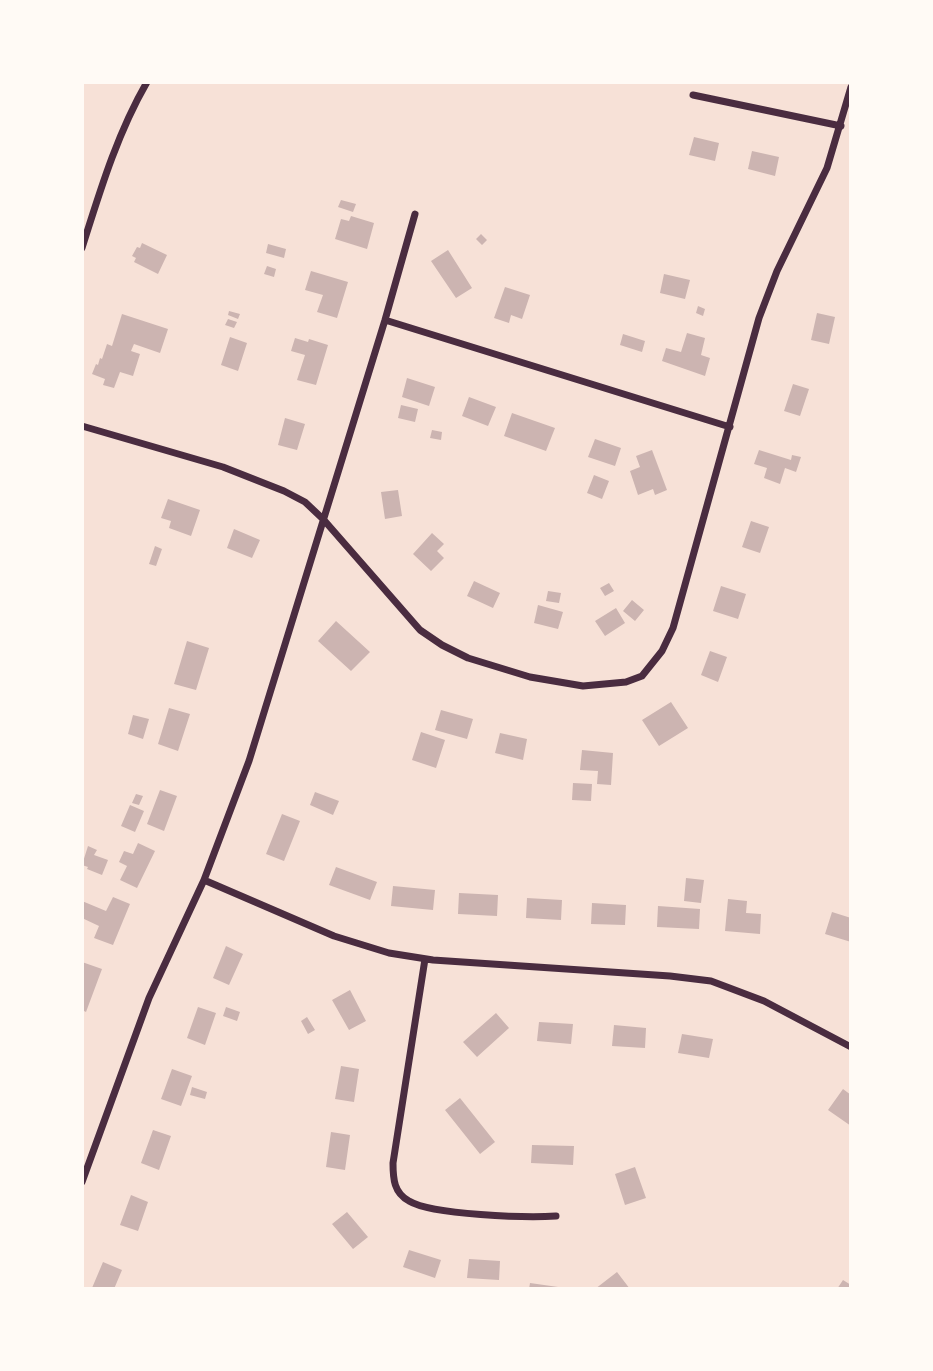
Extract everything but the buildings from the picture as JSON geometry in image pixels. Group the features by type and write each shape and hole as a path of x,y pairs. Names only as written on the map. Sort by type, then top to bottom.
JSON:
{"street":[{"path":"82,248 113,150 147,82"},
{"path":"82,426 223,467 305,502 420,630 468,658 530,677 583,686 626,682 642,676 662,651 673,628 768,294 827,168 851,87"},
{"path":"693,95 841,126"},
{"path":"82,1181 149,998 204,880 249,761 415,214"},
{"path":"385,320 730,427"},
{"path":"204,880 334,936 389,953 425,959 711,981 765,1001 851,1047"},
{"path":"425,959 393,1163 393,1181 398,1192 408,1201 434,1209 528,1218 556,1216"}]}
